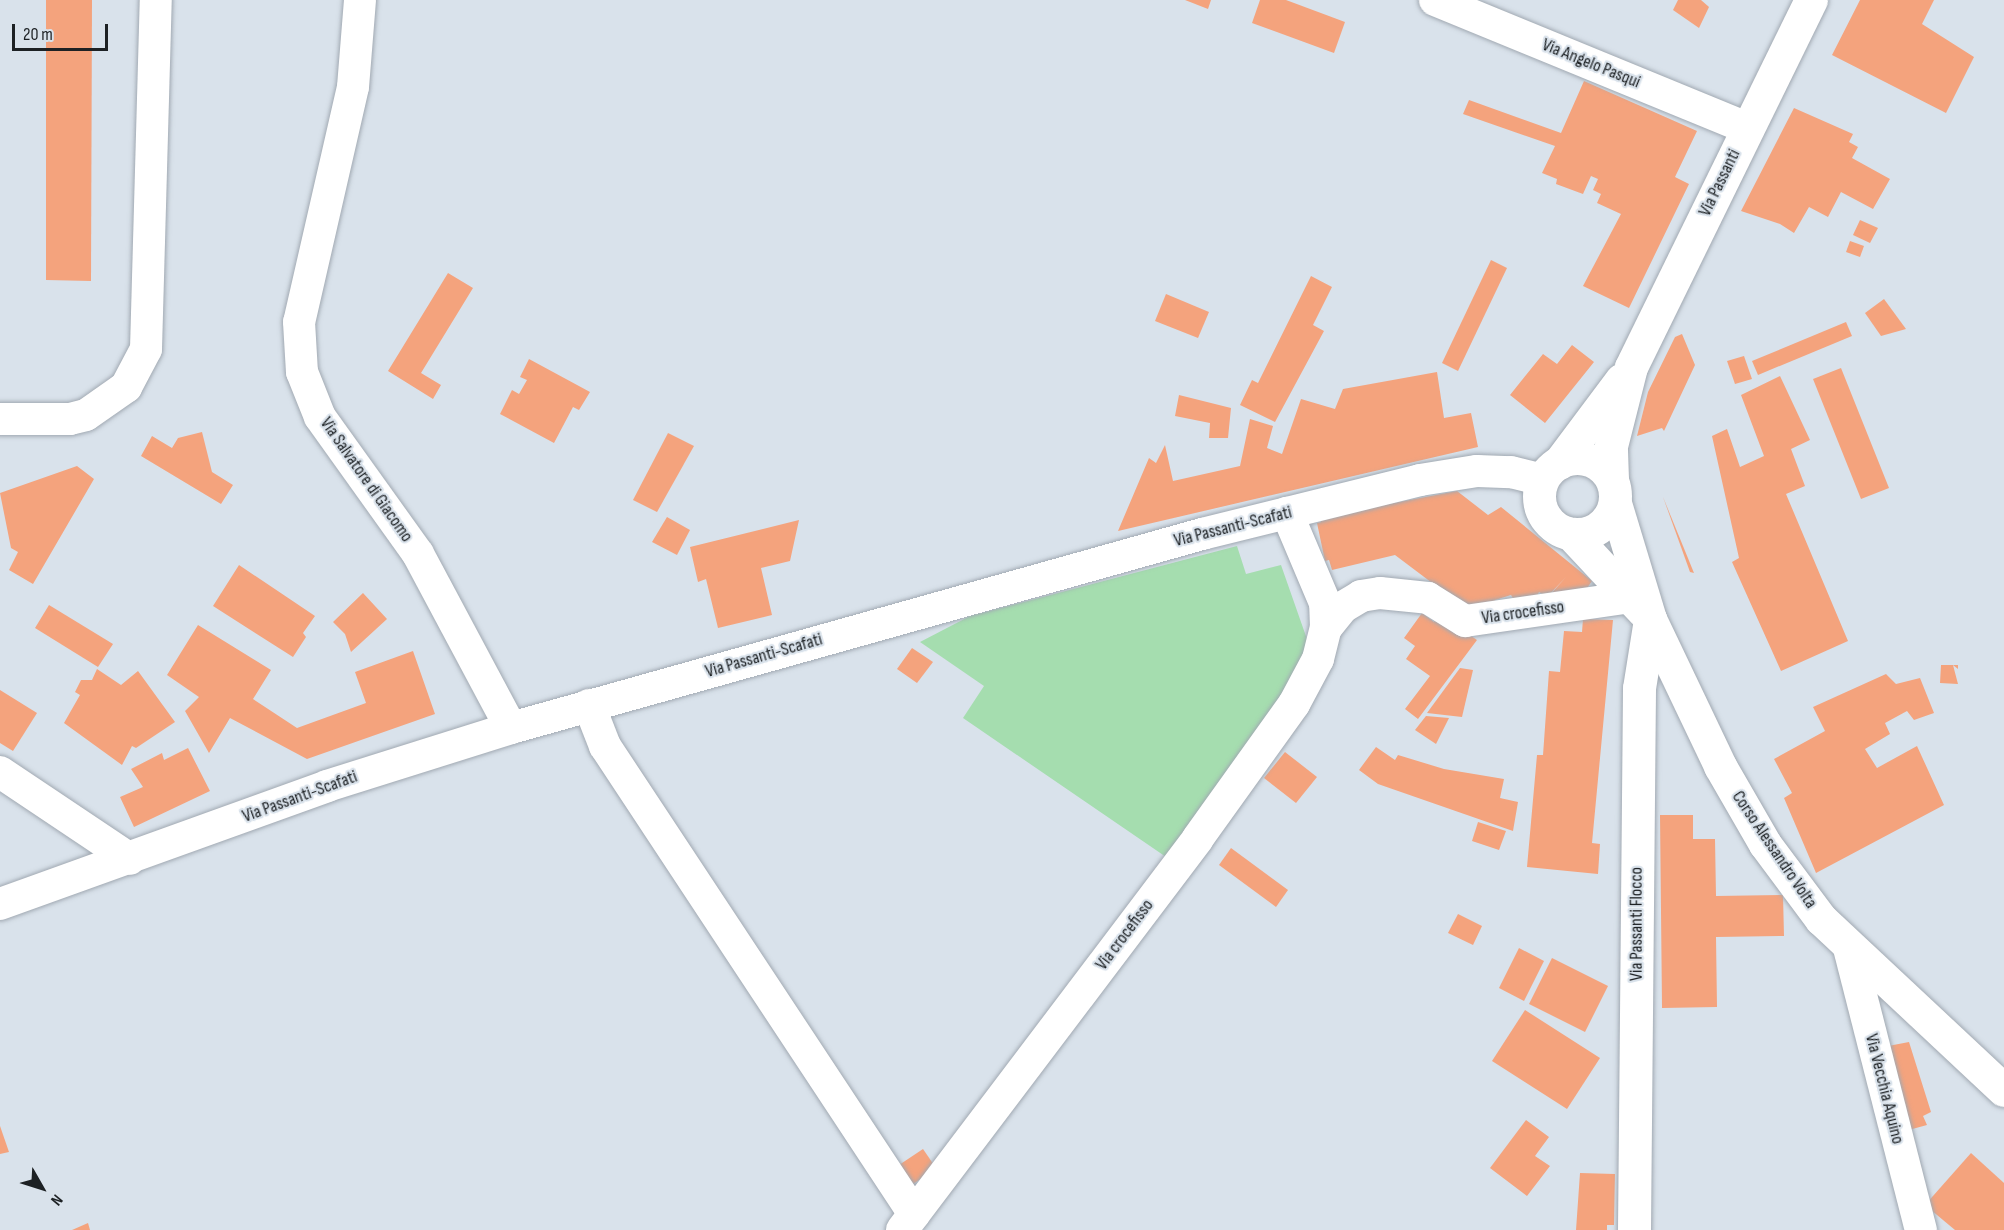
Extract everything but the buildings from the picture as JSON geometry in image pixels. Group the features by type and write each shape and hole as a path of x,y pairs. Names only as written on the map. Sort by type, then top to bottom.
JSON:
{"main road":[{"name":"Via Passanti","path":"1551,471 1631,367 1811,0"},
{"name":"Via Passanti","path":"1631,367 1611,446 1613,491 1640,608"},
{"path":"1571,534 1594,531 1604,524 1613,491 1595,462 1571,459 1551,471 1540,503 1550,524 1571,534 1640,608"},
{"name":"Corso Alessandro Volta","path":"1640,608 1720,766 1765,844 1794,886 1849,948 2004,1090"},
{"name":"Via Passanti Flocco","path":"1634,1230 1640,608"}],"street":[{"path":"0,420 70,419 86,415 126,387 146,349 156,0"},
{"name":"Via Salvatore di Giacomo","path":"360,0 353,87 299,322 302,372 320,417 418,554 511,728"},
{"name":"Via Angelo Pasqui","path":"1435,0 1747,128"},
{"name":"Via Passanti-Scafati","path":"0,904 327,786 589,705 1287,513 1420,480 1477,471 1551,471"},
{"name":"Via crocefisso","path":"908,1222 1294,704 1318,660 1326,628 1325,603 1287,513"},
{"name":"Via crocefisso","path":"1326,628 1343,607 1361,596 1380,593 1428,598 1465,621 1640,608"},
{"path":"589,705 605,746 908,1222"},
{"path":"0,771 130,859"},
{"name":"Via Vecchia Aquino","path":"1849,948 1921,1230"}],"green space":[{"path":"1237,546 1246,574 1281,565 1308,642 1303,663 1169,859 963,718 984,686 920,642 970,616"}]}
